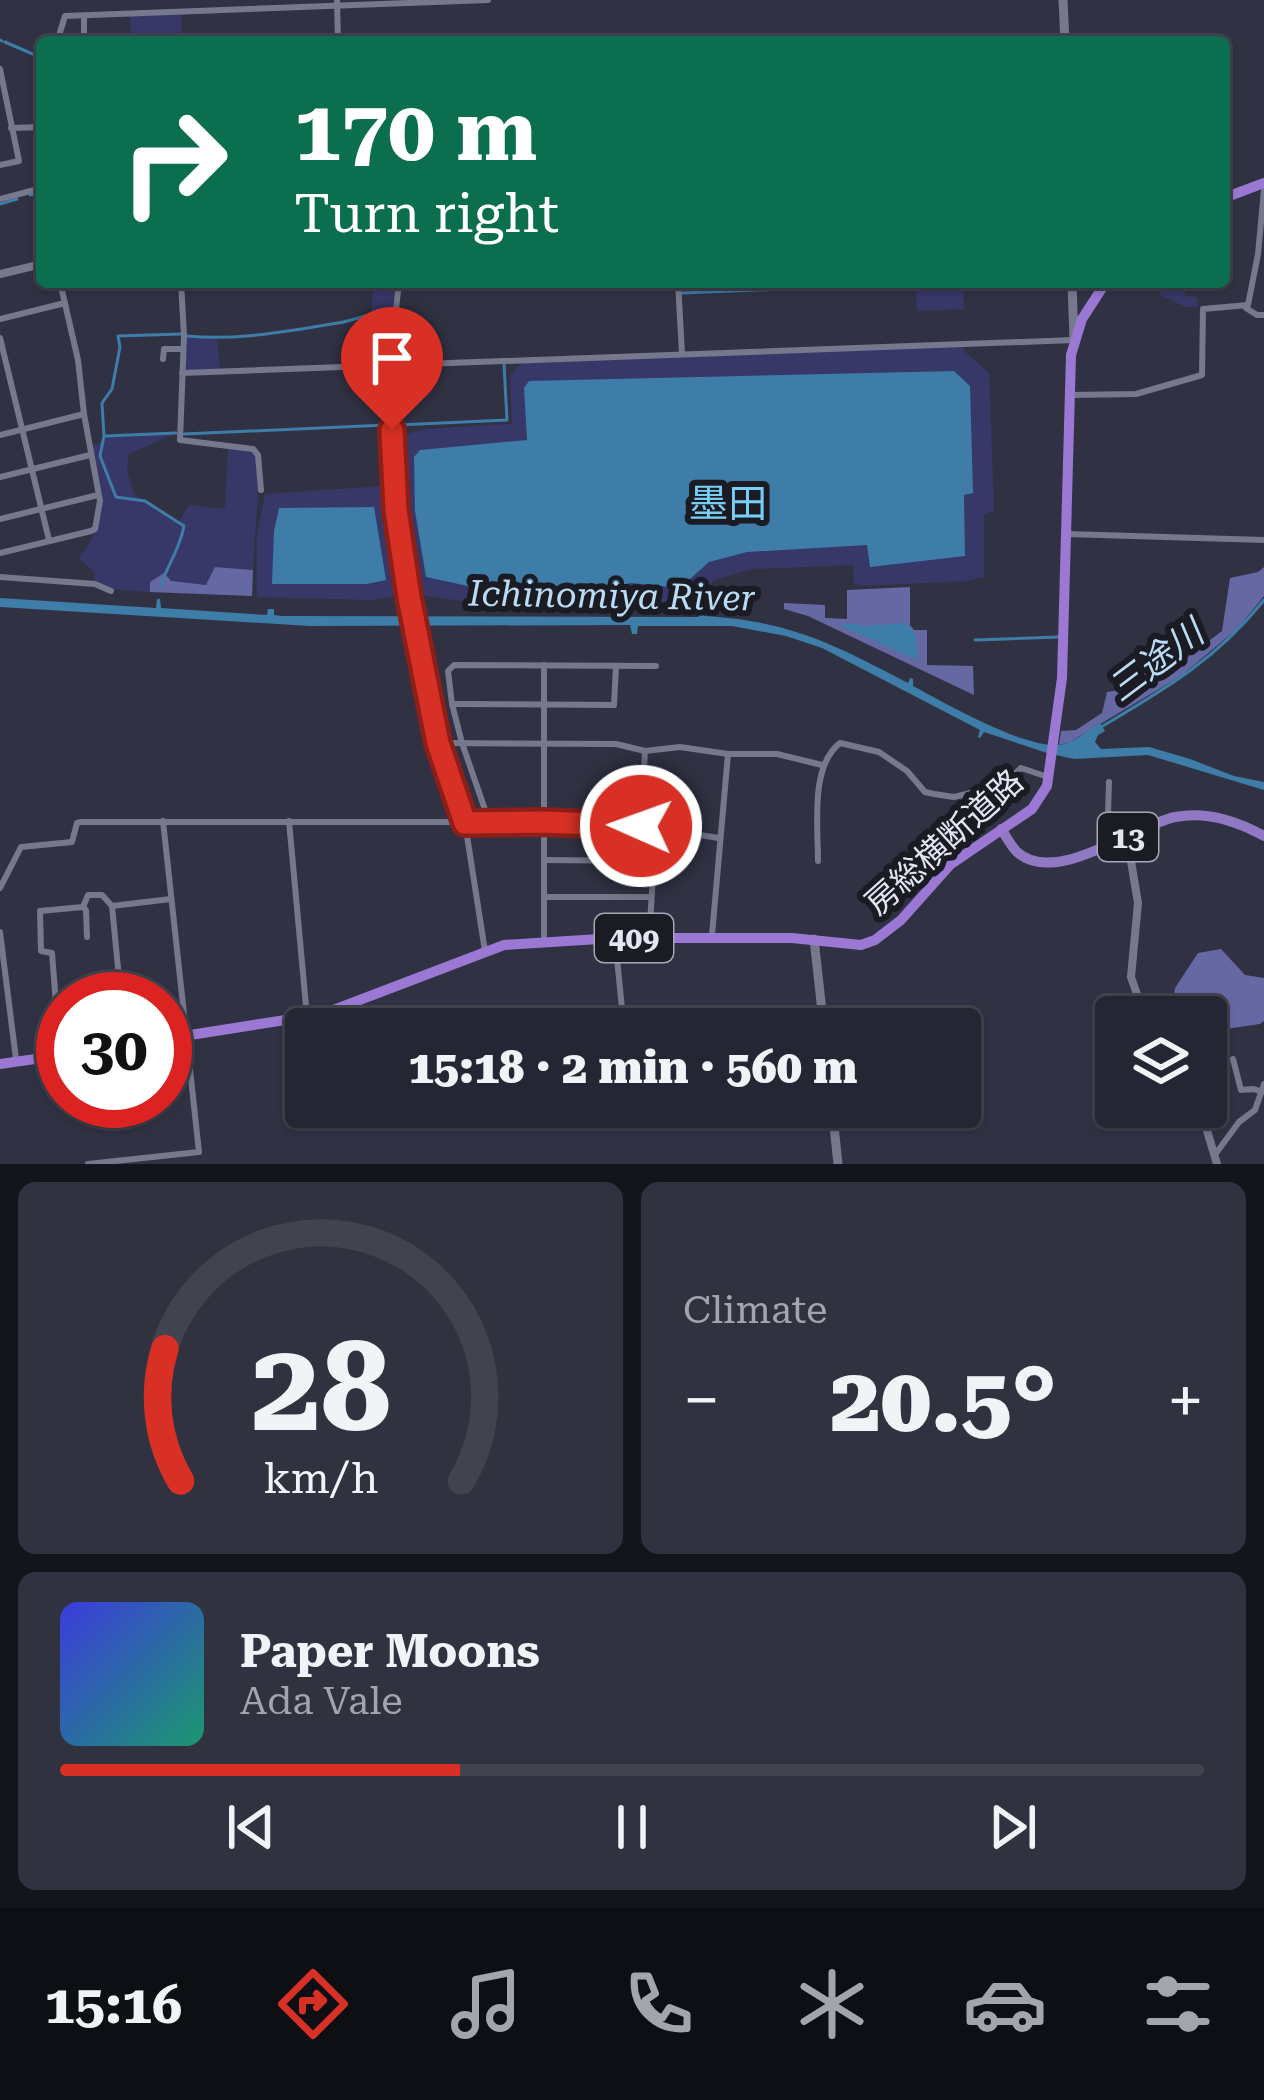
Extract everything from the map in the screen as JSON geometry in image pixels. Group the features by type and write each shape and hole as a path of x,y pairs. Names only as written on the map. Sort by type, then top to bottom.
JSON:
{"highway":[{"path":"1230,196 1264,187"},
{"name":"房総横断道路","path":"338,1008 504,945 615,938 814,940 851,945 875,940 901,920 952,864 1039,801 1048,777 1062,678 1074,340 1102,288"},
{"name":"房総横断道路","path":"192,1034 285,1020"},
{"path":"0,1064 36,1059"}],"main road":[{"path":"1063,0 1065,36"},
{"path":"1072,288 1074,340"},
{"name":"13","path":"1001,829 1015,850 1034,860 1058,860 1114,844 1158,822 1198,815 1232,822 1264,836"},
{"path":"814,940 822,1008"},
{"path":"834,1128 838,1164"}],"street":[{"path":"59,36 65,16 488,0"},
{"path":"338,3 338,36"},
{"path":"84,17 84,36"},
{"path":"0,69 19,161 0,165"},
{"path":"11,128 36,127"},
{"path":"1245,308 1258,254 1264,187"},
{"path":"0,200 36,190"},
{"path":"0,274 36,265"},
{"path":"0,553 95,529 100,501 78,360 61,288"},
{"path":"181,288 179,440 256,451 261,490"},
{"path":"398,288 390,365 393,485 418,643 438,743 465,823 485,951"},
{"path":"678,288 682,354"},
{"path":"0,319 64,303"},
{"path":"1070,394 1136,394 1202,375 1202,309 1245,308 1264,314"},
{"path":"0,338 50,540"},
{"path":"182,373 1074,340"},
{"path":"164,359 164,349 183,349"},
{"path":"0,435 84,414"},
{"path":"0,477 90,454"},
{"path":"0,519 98,495"},
{"path":"1067,534 1264,539"},
{"path":"0,577 95,584 111,591"},
{"path":"490,824 452,704 448,671 454,664 656,666"},
{"path":"544,665 544,941"},
{"path":"452,704 614,705 616,666"},
{"path":"438,743 616,744 645,751 680,747 777,754 822,765"},
{"path":"818,861 816,815 822,765 840,743 879,752 907,771 925,792 954,796 1004,785 1017,769 1048,777"},
{"path":"641,826 645,751"},
{"path":"712,939 728,754"},
{"path":"1109,782 1114,844"},
{"path":"163,820 180,972"},
{"path":"289,821 306,1008"},
{"path":"0,888 21,847 72,842 76,823 81,822 544,822 641,826 719,838"},
{"path":"649,939 656,828"},
{"path":"1127,837 1138,903 1131,977 1138,996"},
{"path":"0,858 15,859"},
{"path":"544,860 653,860"},
{"path":"83,907 88,896 101,895 112,906 118,972"},
{"path":"544,897 650,897"},
{"path":"112,906 172,898"},
{"path":"83,907 87,937"},
{"path":"54,972 52,953 41,951 40,911 83,907"},
{"path":"0,932 16,1062"},
{"path":"615,938 622,1008"},
{"path":"1216,1160 1239,1122 1255,1111 1263,1088 1241,1090 1233,1058"},
{"path":"88,1164 199,1152 192,1089"},
{"path":"1206,1128 1216,1160"}],"shaded area":[{"path":"181,14 182,36 118,36 131,33 130,16"},
{"path":"373,288 395,288 393,309 371,313"},
{"path":"916,288 963,288 964,309 917,311"},
{"path":"1161,288 1185,288 1185,296 1197,297 1198,307 1186,307 1160,295"},
{"path":"187,336 217,337 220,369 184,371"},
{"path":"962,345 989,373 994,510 984,515 984,577 860,586 854,583 853,565 753,569 717,579 683,602 596,606 476,603 412,594 399,507 398,449 410,433 426,429 512,424 510,376 522,362"},
{"path":"954,371 970,386 973,493 964,495 965,556 870,567 867,545 747,552 709,562 680,588 631,583 600,590 482,589 426,577 415,511 414,457 420,450 527,440 524,388 529,381"},
{"path":"176,433 129,454 127,470 134,494 179,522 189,505 225,509 228,448 255,452 258,496 253,570 215,567 207,585 150,582 150,592 112,589 94,582 95,573 79,558 100,515 92,445 104,436"},
{"path":"390,489 406,595 371,600 257,597 257,536 265,494"},
{"path":"374,507 386,580 272,584 279,508"},
{"path":"215,567 253,570 252,596 150,592 150,582 164,573 171,581 206,585"},
{"path":"1264,567 1264,596 1238,628 1181,676 1059,745 1061,731 1076,730 1102,713 1107,692 1114,691 1131,670 1163,671 1222,631 1230,578"},
{"path":"910,587 910,625 914,630 927,630 927,665 973,666 974,695 784,609 784,603 825,605 825,618 847,619 847,590"},
{"path":"0,598 156,608 160,599 161,608 267,615 268,609 274,609 274,615 282,616 699,617 695,607 699,607 704,616 762,623 834,646 908,683 913,679 913,686 1023,739 1063,744 1100,723 1105,731 1095,742 1101,749 1149,747 1264,782 1264,790 1148,755 1074,759 984,732 980,738 980,730 822,648 732,626 638,626 637,634 632,634 630,625 309,626 0,607"},
{"path":"844,623 906,623 916,635 918,658 844,627"},
{"path":"1221,949 1245,975 1264,978 1264,1021 1227,1029 1227,996 1174,996 1198,953"}],"waterway":[{"path":"5,42 36,55"},
{"path":"30,195 36,194"},
{"path":"0,204 17,199"},
{"path":"682,293 810,288"},
{"path":"187,336 281,332 393,309"},
{"path":"160,587 184,526 145,501 116,497 100,456 102,403 112,389 118,336 181,334"},
{"path":"398,425 507,420 504,364"},
{"path":"184,434 386,425"},
{"path":"105,436 176,433"},
{"name":"三途川","path":"1101,727 1208,657 1264,600"},
{"path":"975,640 1059,637"}],"district":[{"name":"墨田","path":"728,504"}],"route":[{"path":"392,430 398,535 409,597 438,743 465,823 641,826"}],"water label":[{"name":"Ichinomiya River","path":"612,596"}]}
